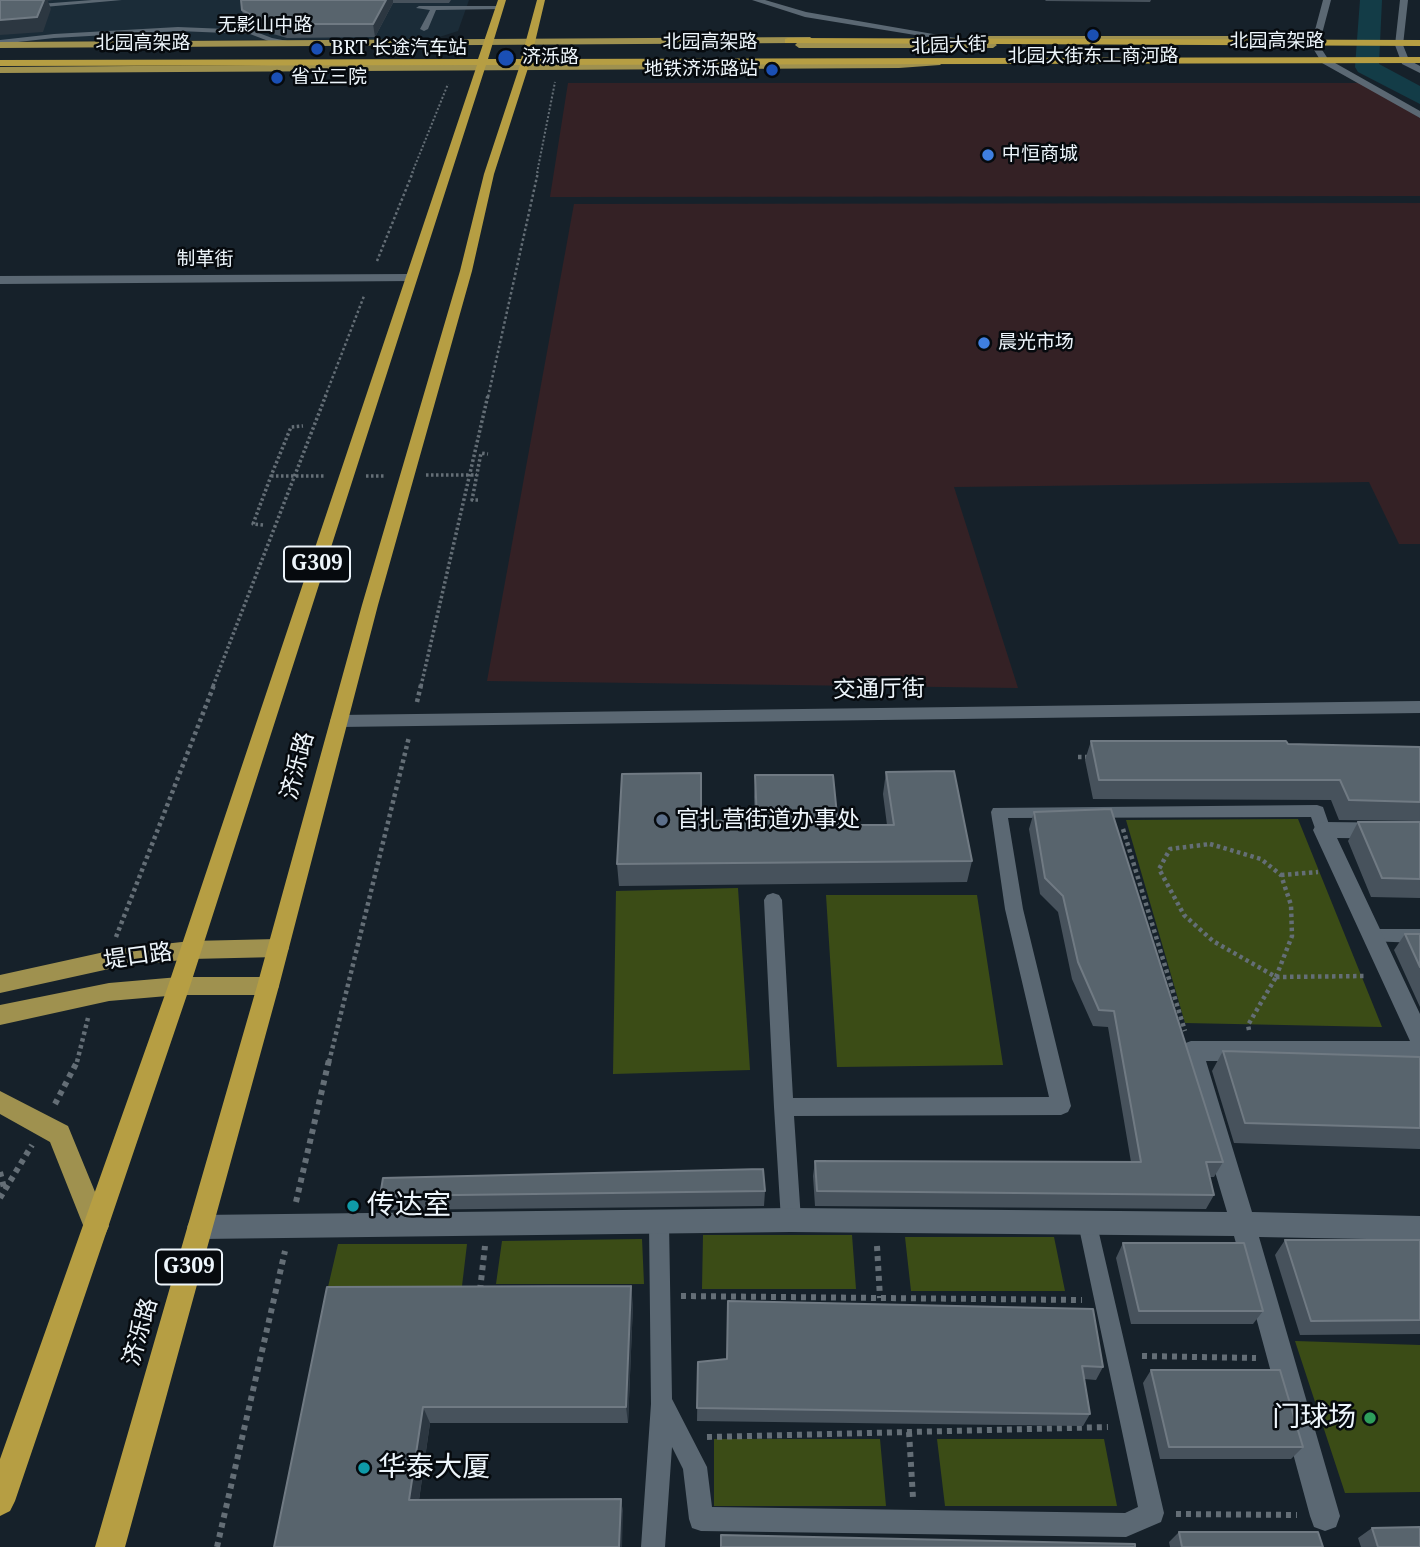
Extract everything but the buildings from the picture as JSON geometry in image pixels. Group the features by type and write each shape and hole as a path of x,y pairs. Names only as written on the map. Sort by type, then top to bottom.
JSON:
{"highway":[{"name":"济泺路","path":"110,1547 466,271 489,174 524,66 541,0"},
{"name":"济泺路","path":"0,1501 179,986 478,67 501,4"},
{"path":"788,41 1420,46"},
{"name":"北园高架路","path":"0,52 1420,46"},
{"name":"北园高架路","path":"0,63 1420,64"},
{"path":"899,65 1420,64"}],"main road":[{"name":"北园大街","path":"488,43 1252,39 1315,45"},
{"name":"北园大街","path":"788,41 838,45"},
{"name":"无影山中路","path":"0,43 488,43"},
{"name":"北园大街","path":"528,43 546,46 1420,46"},
{"name":"北园大街","path":"478,67 899,65 938,62 1355,61 1420,64"},
{"name":"无影山中路","path":"0,70 478,67"},
{"name":"堤口路","path":"0,984 107,960 191,950 278,948"},
{"name":"堤口路","path":"0,1015 94,995 179,986 268,986"},
{"path":"0,1102 59,1134 96,1226"}],"street":[{"path":"756,0 806,14 958,39"},
{"path":"1326,0 1315,45 1325,61 1420,115"},
{"path":"1404,0 1399,45 1405,62"},
{"name":"制革街","path":"0,280 409,278"},
{"name":"交通厅街","path":"339,721 1420,707"},
{"path":"1420,831 1323,830 1420,1038"},
{"path":"1325,1516 1191,1051 1420,1051"},
{"path":"200,1227 791,1220 1420,1228"}],"lane":[{"path":"0,9 119,0"},
{"path":"419,8 501,4"},
{"path":"424,29 433,8"},
{"path":"0,43 68,35 178,29 251,32 271,40 300,43"},
{"path":"784,1107 1061,1106 1014,909 999,812 1317,811 1323,830"},
{"path":"773,900 791,1220"},
{"path":"1373,936 1420,936"},
{"path":"653,1547 661,1442 659,1223"},
{"path":"660,1401 695,1467 701,1519 1126,1525 1152,1513 1088,1223"}],"path":[{"path":"217,1547 340,1013 413,720 527,228 548,106 559,66"},
{"path":"107,960 455,67"},
{"path":"263,525 253,524 271,476 291,427 303,426"},
{"path":"478,500 472,500 481,453 488,454"},
{"path":"422,475 477,475"},
{"path":"271,476 326,476"},
{"path":"354,476 395,476"},
{"path":"1078,757 1092,757"},
{"path":"1118,811 1191,1051"},
{"path":"1253,1051 1248,1025 1276,977 1292,936 1291,905 1281,875 1261,859 1210,844 1170,849 1159,869 1184,915 1213,941 1276,977 1391,976"},
{"path":"1281,875 1342,871"},
{"path":"0,1198 44,1126 78,1059 94,995"},
{"path":"0,1172 4,1188"},
{"path":"875,1221 880,1298"},
{"path":"479,1305 487,1224"},
{"path":"660,1296 1104,1300"},
{"path":"1117,1356 1281,1359"},
{"path":"695,1430 703,1437 1133,1427"},
{"path":"909,1432 914,1522"},
{"path":"1152,1513 1325,1516"}],"shaded area":[{"path":"0,0 469,0 458,31 433,39 0,41"},
{"name":"中恒商城","path":"568,83 1363,83 1420,115 1420,196 550,197"},
{"name":"晨光市场","path":"1420,203 1420,544 1399,544 1369,482 954,487 1018,688 487,681 574,204"}],"green space":[{"path":"1298,819 1382,1027 1185,1023 1126,820"},
{"path":"738,888 750,1070 613,1074 616,891"},
{"path":"826,895 977,895 1003,1065 837,1067"},
{"path":"703,1235 852,1235 856,1289 702,1289"},
{"path":"905,1237 1054,1237 1065,1291 911,1291"},
{"path":"642,1239 644,1284 496,1284 502,1241"},
{"path":"338,1244 467,1244 462,1286 328,1287"},
{"name":"门球场","path":"1295,1341 1420,1345 1420,1492 1345,1493"},
{"path":"714,1439 880,1439 886,1506 714,1506"},
{"path":"937,1439 1104,1439 1117,1506 945,1506"}],"waterway":[{"path":"1371,0 1367,67 1420,96"}],"place":[{"name":"北园大街东工商河路","path":"1093,35"},
{"name":"BRT 长途汽车站","path":"317,49"},
{"name":"济泺路","path":"506,58"},
{"name":"地铁济泺路站","path":"772,70"},
{"name":"省立三院","path":"277,78"},
{"name":"中恒商城","path":"988,155"},
{"name":"晨光市场","path":"984,343"},
{"name":"官扎营街道办事处","path":"662,820"},
{"name":"传达室","path":"353,1206"},
{"name":"门球场","path":"1370,1418"},
{"name":"华泰大厦","path":"364,1468"}]}
